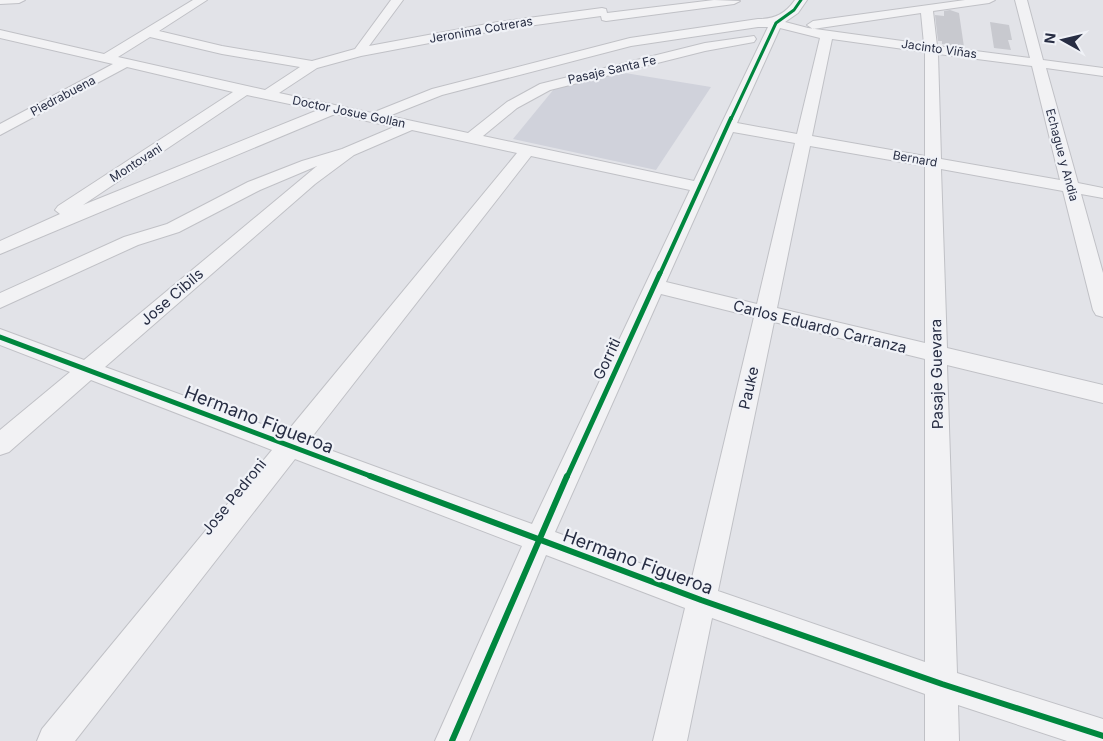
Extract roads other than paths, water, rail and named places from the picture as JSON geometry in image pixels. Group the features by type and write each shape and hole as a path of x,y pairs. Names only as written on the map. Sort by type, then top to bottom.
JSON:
{"street":[{"path":"1,1 19,0"},
{"name":"Piedrabuena","path":"107,58 201,0"},
{"path":"268,94 312,65 360,52 362,45 397,0"},
{"path":"596,0 610,24 630,42"},
{"name":"Gorriti","path":"452,741 538,540 698,187 777,29 801,0"},
{"name":"Pasaje Santa Fe","path":"470,138 512,105 557,83 777,29 989,0"},
{"name":"Echague y Andia","path":"1021,0 1103,310"},
{"name":"Jeronima Cotreras","path":"360,52 498,26 734,2"},
{"name":"Pasaje Guevara","path":"924,9 929,14 931,48 942,741"},
{"path":"374,118 437,92 630,42 750,24 777,29"},
{"name":"Jacinto Viñas","path":"777,29 827,34 1103,72"},
{"path":"149,33 222,50 312,65"},
{"name":"Doctor Josue Gollan","path":"0,34 245,90 698,187"},
{"name":"Pauke","path":"670,741 827,34"},
{"path":"0,48 20,39"},
{"name":"Piedrabuena","path":"0,130 126,62"},
{"name":"Montovani","path":"26,235 245,90"},
{"path":"0,248 26,235 334,109"},
{"path":"0,301 131,241 173,228 254,186 308,164 348,152 410,125"},
{"name":"Bernard","path":"728,126 1103,193"},
{"name":"Jose Pedroni","path":"54,741 527,151"},
{"name":"Jose Cibils","path":"0,445 309,180 348,152"},
{"name":"Carlos Eduardo Carranza","path":"654,286 1103,394"},
{"name":"Hermano Figueroa","path":"0,337 701,600 942,684 1103,736"}]}
